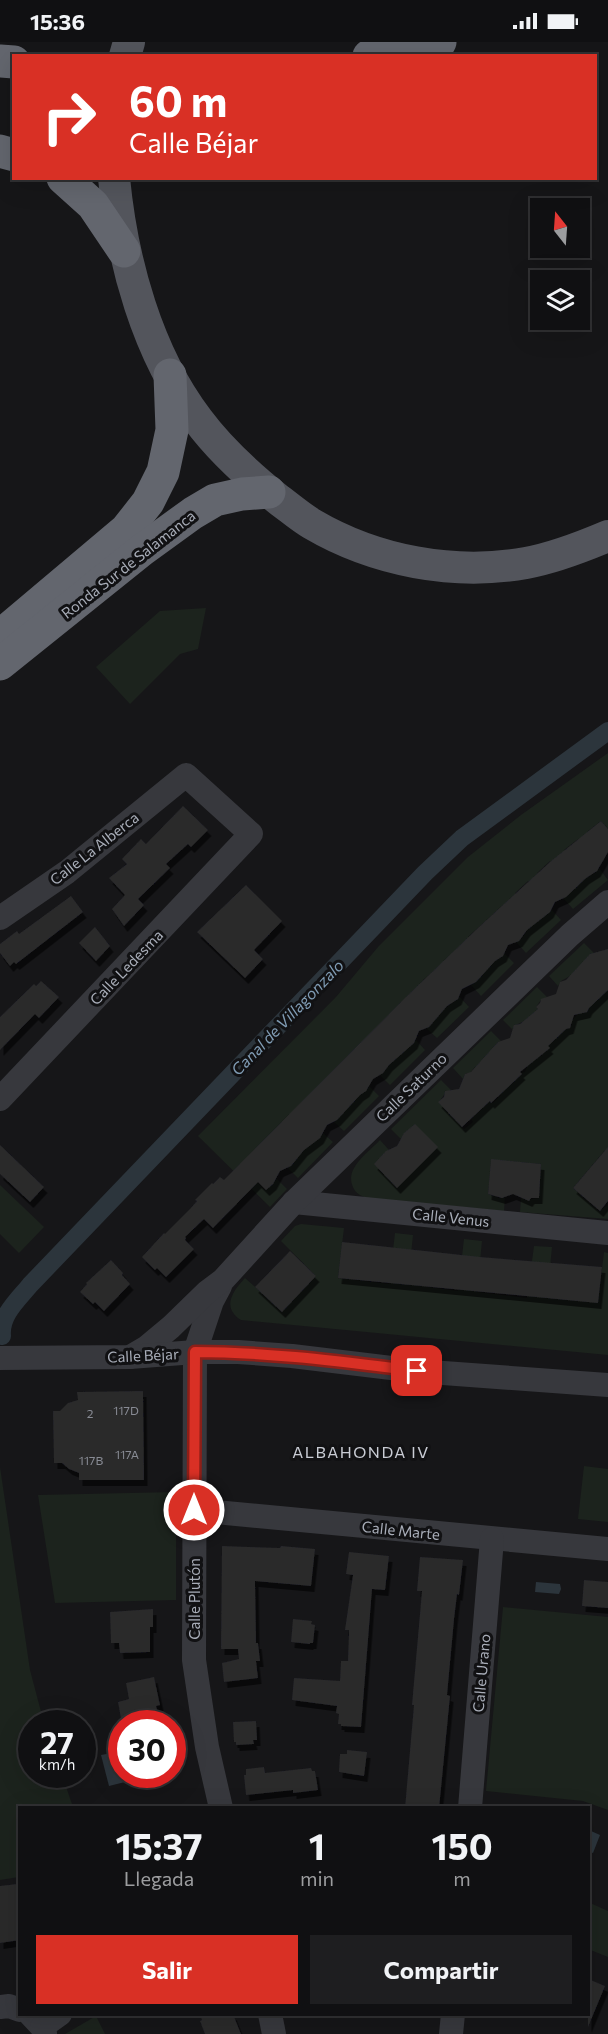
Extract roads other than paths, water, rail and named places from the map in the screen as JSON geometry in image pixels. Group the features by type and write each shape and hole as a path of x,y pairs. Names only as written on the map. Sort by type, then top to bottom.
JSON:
{"highway":[{"path":"379,54 440,42"},
{"path":"65,180 93,204 124,251"},
{"name":"Ronda Sur de Salamanca","path":"0,636 126,530 148,502 163,472 172,430 170,375"},
{"name":"Ronda Sur de Salamanca","path":"0,664 142,550 193,513 215,500 242,494 269,492"}],"main road":[{"path":"114,180 124,251 151,334 170,375 197,419 230,459 310,524 351,544 388,556 423,564 472,568 526,563 564,553 608,536"}],"street":[{"name":"Calle Ledesma","path":"0,1099 250,834 186,775"},
{"name":"Calle La Alberca","path":"0,918 67,872 186,775"},
{"name":"Calle Saturno","path":"195,1352 188,1333 202,1307 223,1280 294,1202 561,943 608,902"},
{"name":"Calle Venus","path":"294,1202 608,1233"},
{"name":"Calle Saturno","path":"130,1357 202,1307"},
{"path":"202,1307 221,1335 238,1352"},
{"name":"Calle Béjar","path":"0,1358 130,1357 195,1352 238,1352 417,1371 608,1385"},
{"name":"Calle Plutón","path":"195,1352 194,1660 207,1747 221,1806"},
{"name":"Calle Marte","path":"194,1510 608,1549"},
{"name":"Calle Urano","path":"470,1806 492,1539"},
{"path":"0,2007 9,2006 18,2009"},
{"path":"270,2016 274,2034"},
{"path":"451,2034 453,2016"}],"waterway":[{"name":"Canal de Villagonzalo","path":"2,1336 2,1328 7,1315 30,1285 425,873 462,838 608,731"}],"district":[{"name":"ALBAHONDA IV","path":"361,1451"}]}
